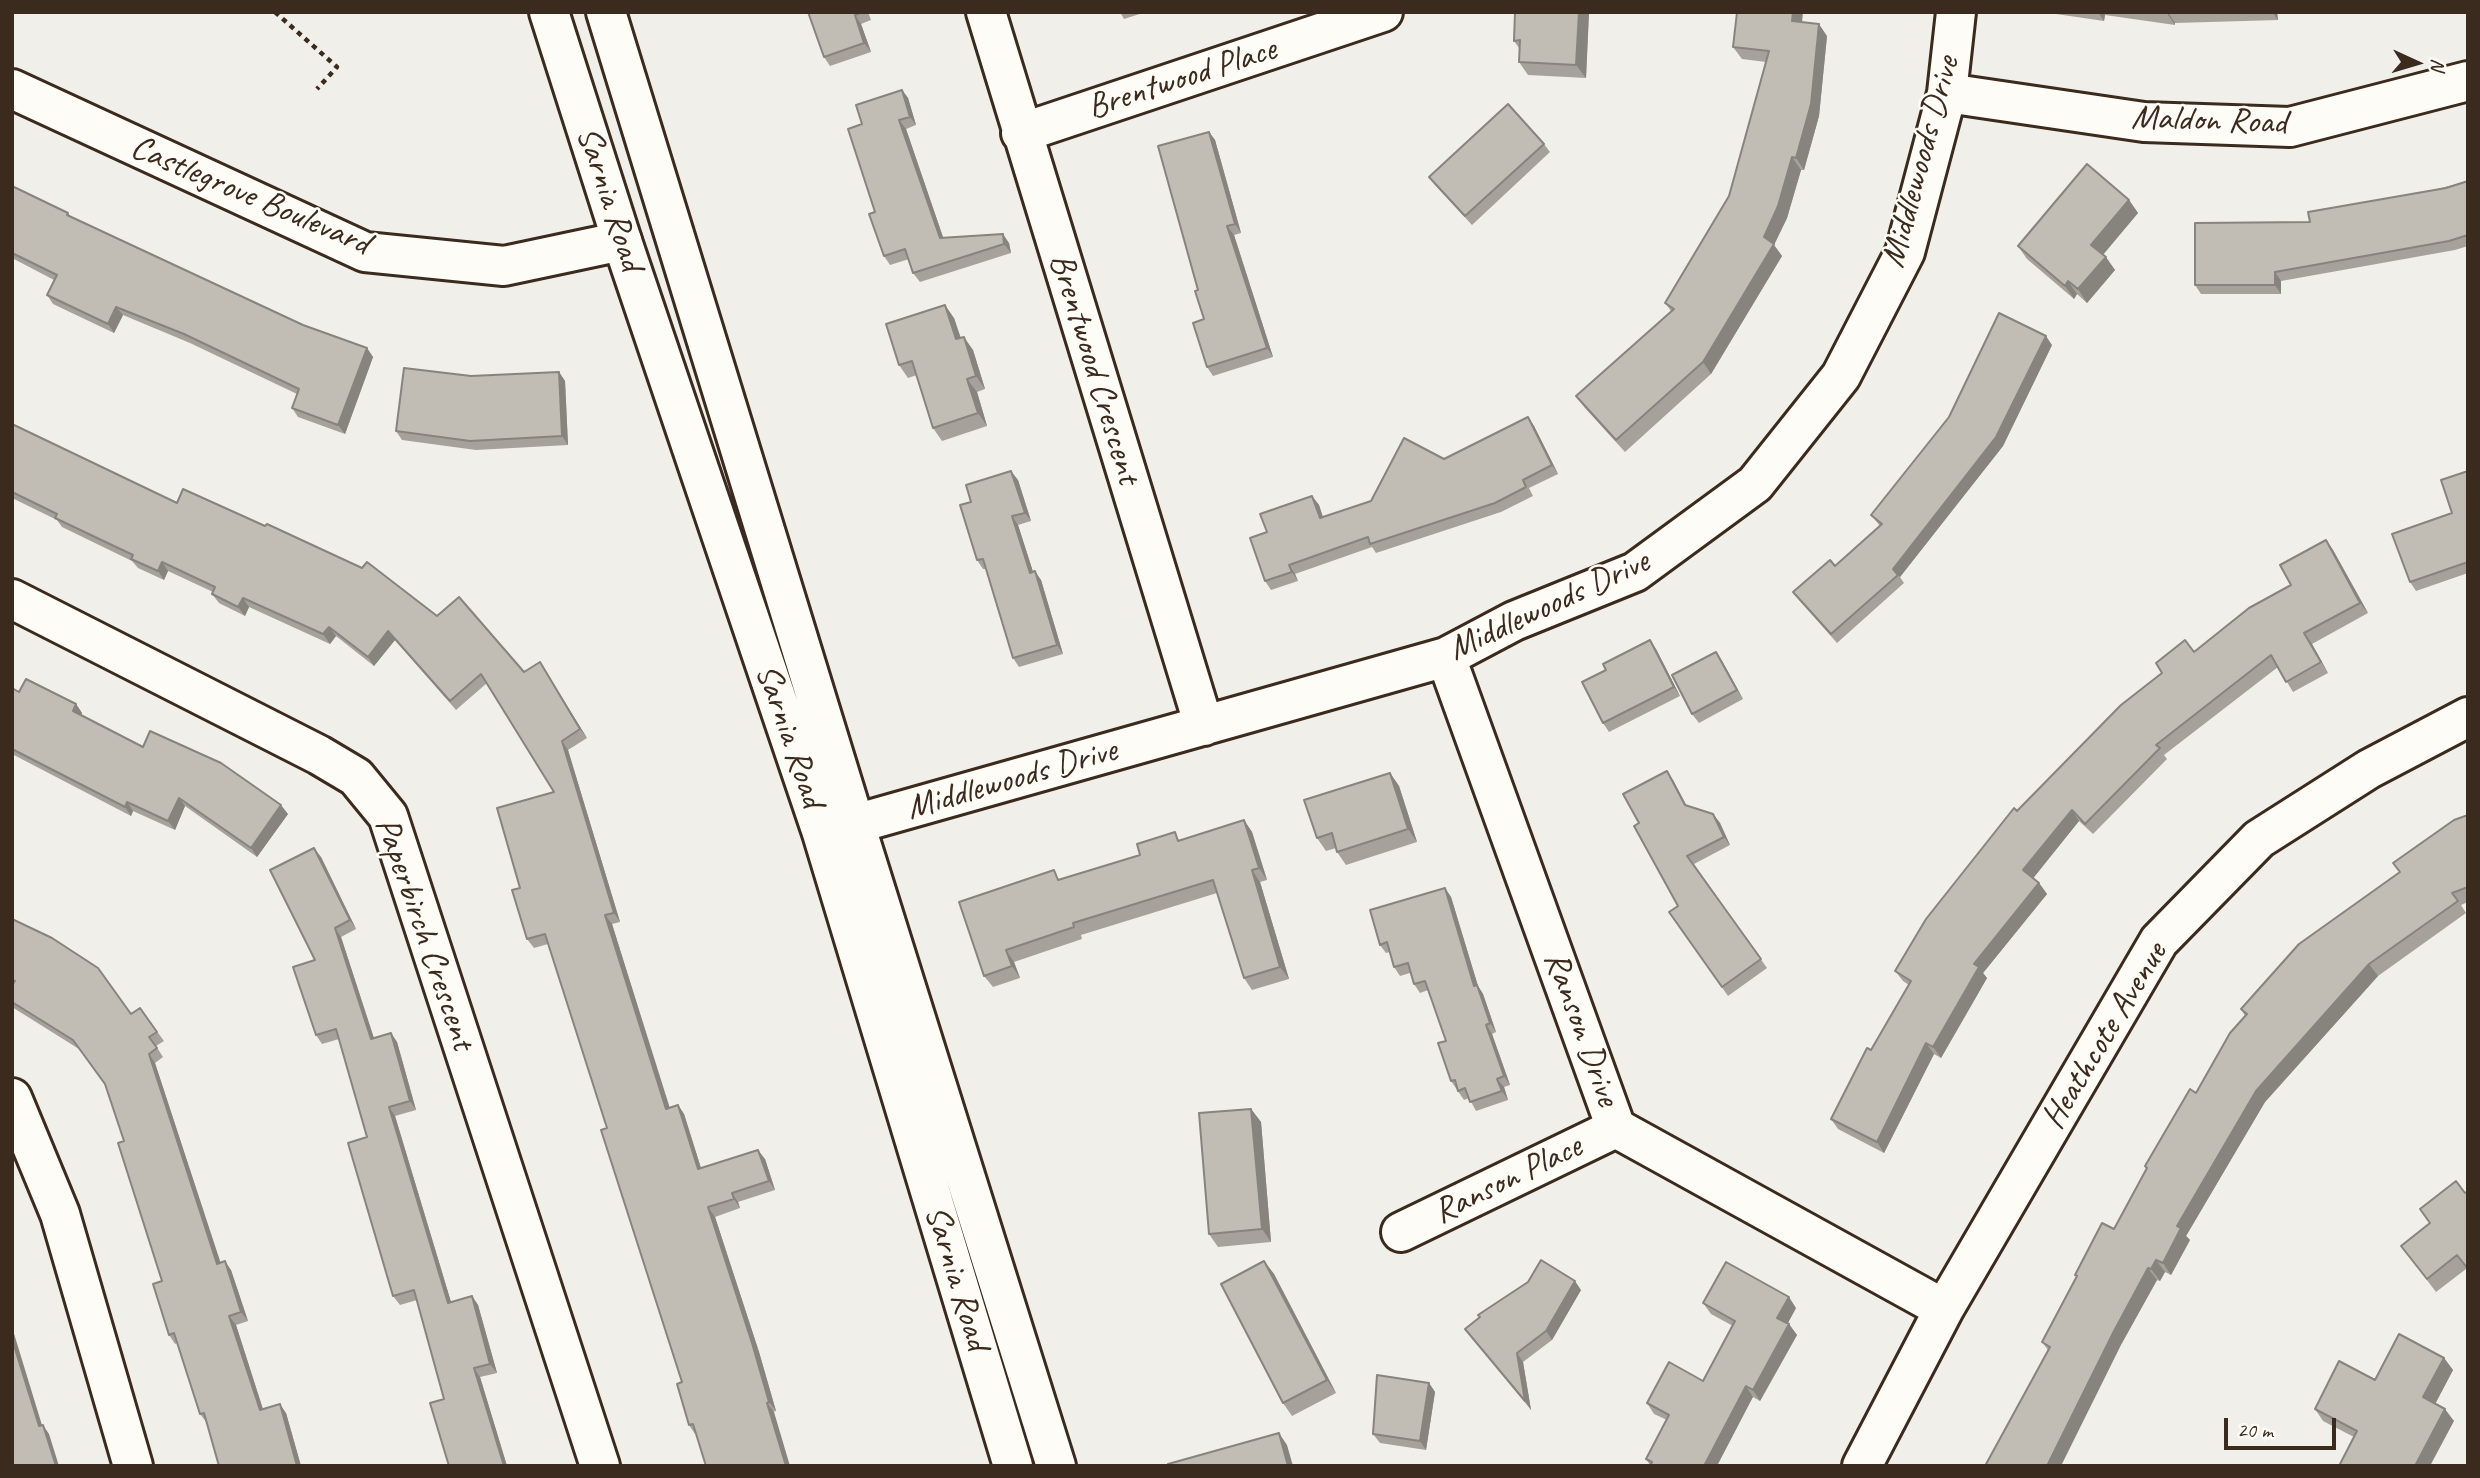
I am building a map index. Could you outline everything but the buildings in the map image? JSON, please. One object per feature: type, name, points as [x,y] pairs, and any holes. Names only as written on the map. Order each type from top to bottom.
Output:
[{"type":"street","name":"Sarnia Road","points":[[549,12],[622,241],[838,828],[1056,1466]]},
{"type":"street","name":"Sarnia Road","points":[[606,12],[838,828],[1013,1466]]},
{"type":"street","name":"Brentwood Crescent","points":[[986,12],[1204,726]]},
{"type":"street","name":"Brentwood Place","points":[[1021,133],[1383,12]]},
{"type":"street","name":"Middlewoods Drive","points":[[838,828],[1446,657],[1514,621],[1635,572],[1755,484],[1841,376],[1905,252],[1947,93],[1956,12]]},
{"type":"street","name":"Maldon Road","points":[[1947,93],[2144,122],[2290,127],[2468,81]]},
{"type":"street","name":"Castlegrove Boulevard","points":[[12,89],[365,252],[504,266],[622,241]]},
{"type":"street","name":"Paperbirch Crescent","points":[[12,599],[319,755],[356,777],[388,816],[600,1466]]},
{"type":"street","name":"Ranson Drive","points":[[1446,657],[1616,1128],[1944,1310]]},
{"type":"street","name":"Heathcote Avenue","points":[[1862,1466],[1944,1310],[2159,941],[2259,839],[2369,769],[2468,717]]},
{"type":"street","points":[[12,1098],[60,1214],[133,1466]]},
{"type":"street","name":"Ranson Place","points":[[1401,1232],[1616,1128]]},
{"type":"path","points":[[275,12],[337,67],[317,89]]}]
